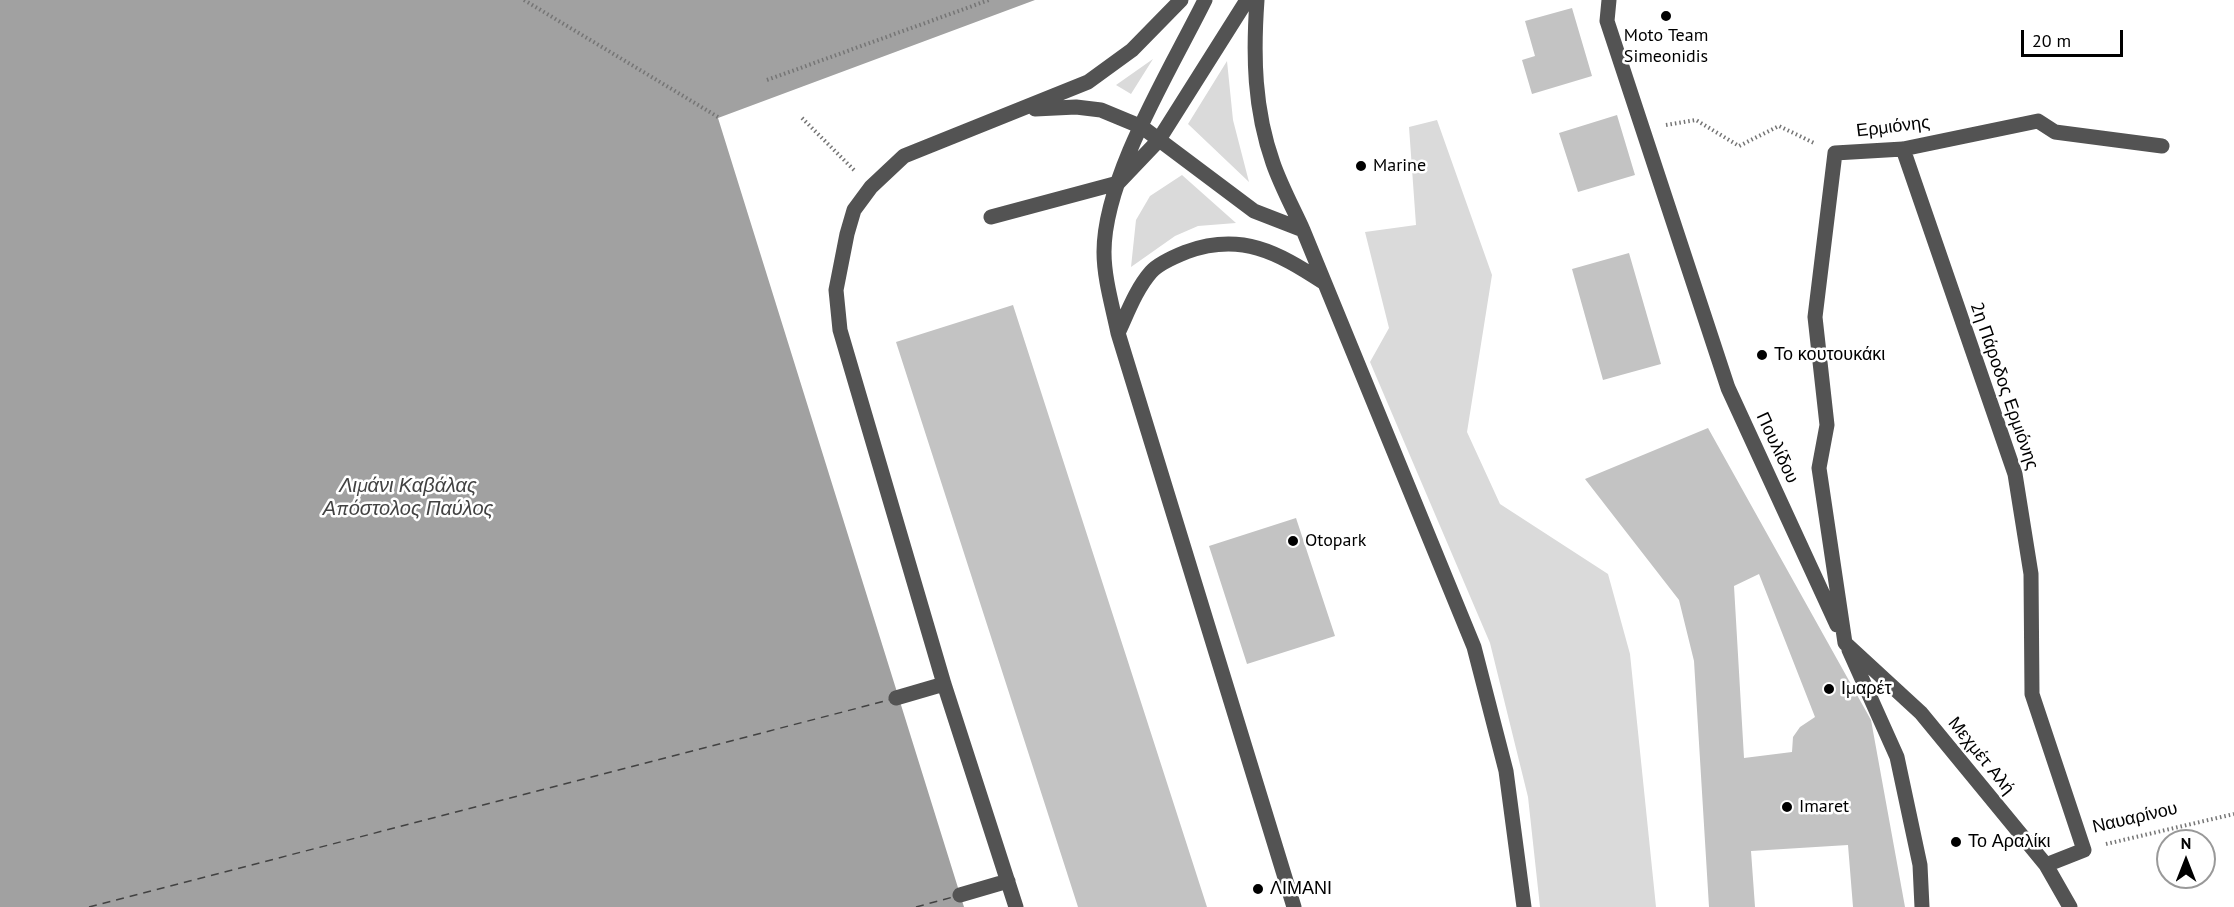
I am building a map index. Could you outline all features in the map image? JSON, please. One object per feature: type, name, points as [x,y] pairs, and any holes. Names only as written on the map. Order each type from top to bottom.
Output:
[{"type":"street","points":[[1016,907],[944,684],[840,330],[836,290],[854,210],[871,187],[904,156],[1088,82],[1132,50],[1180,0]]},
{"type":"street","points":[[1205,0],[1142,128],[1118,183],[1106,223],[1104,254],[1118,333],[1294,907]]},
{"type":"street","points":[[991,217],[1118,183],[1158,141],[1247,0]]},
{"type":"street","points":[[1257,0],[1255,83],[1262,126],[1273,164],[1303,230],[1474,646],[1506,771],[1524,907]]},
{"type":"street","name":"Πουλίδου","points":[[1609,0],[1607,21],[1728,388],[1897,757],[1920,865],[1922,907]]},
{"type":"street","points":[[1023,110],[1076,107],[1101,110],[1142,128],[1254,211],[1303,230]]},
{"type":"street","name":"Ερμιόνης","points":[[1835,153],[1903,150],[2038,121],[2055,132],[2162,146]]},
{"type":"street","name":"2η Πάροδος Ερμιόνης","points":[[1903,150],[2015,474],[2031,574],[2032,694],[2084,850]]},
{"type":"street","points":[[1835,153],[1815,317],[1827,425],[1819,468],[1845,643]]},
{"type":"street","points":[[1118,333],[1151,271],[1179,254],[1210,243],[1246,244],[1283,256],[1323,282]]},
{"type":"street","name":"Μεχμέτ Αλή","points":[[1845,643],[1921,713],[2046,865],[2070,907]]},
{"type":"street","points":[[896,698],[944,684]]},
{"type":"street","name":"Ναυαρίνου","points":[[2046,865],[2084,850]]},
{"type":"street","points":[[960,895],[1008,881]]},
{"type":"path","points":[[524,0],[718,117]]},
{"type":"path","points":[[767,80],[989,0]]},
{"type":"path","points":[[802,118],[871,187]]},
{"type":"path","name":"Ερμιόνης","points":[[1642,129],[1696,120],[1739,146],[1779,126],[1835,153]]},
{"type":"path","name":"Ναυαρίνου","points":[[2084,850],[2234,814]]},
{"type":"shaded area","points":[[1153,59],[1131,94],[1116,85]]},
{"type":"shaded area","points":[[1227,61],[1233,120],[1249,182],[1188,124]]},
{"type":"shaded area","points":[[1437,120],[1492,275],[1467,432],[1500,504],[1608,574],[1630,654],[1656,907],[1540,907],[1528,797],[1490,643],[1370,362],[1389,328],[1365,232],[1416,225],[1409,127]]},
{"type":"shaded area","points":[[1182,175],[1236,223],[1198,226],[1175,236],[1131,267],[1136,220],[1150,196]]},
{"type":"water","name":"Λιμάνι Καβάλας Απόστολος Παύλος","points":[[0,0],[1035,0],[718,118],[964,907],[0,907]]},
{"type":"building","points":[[1572,8],[1592,76],[1532,94],[1522,60],[1535,56],[1525,21]]},
{"type":"building","points":[[1617,115],[1635,175],[1578,192],[1559,133]]},
{"type":"building","points":[[1629,253],[1661,364],[1603,380],[1572,269]]},
{"type":"building","points":[[1013,305],[1207,907],[1078,907],[896,342]]},
{"type":"building","name":"Ιμαρέτ","points":[[1708,428],[1871,720],[1905,907],[1853,907],[1848,845],[1751,851],[1755,907],[1709,907],[1694,661],[1679,600],[1585,479]],"holes":[[[1759,574],[1815,717],[1800,727],[1793,737],[1792,752],[1744,758],[1734,586]]]},
{"type":"building","points":[[1296,518],[1335,636],[1247,664],[1209,546]]},
{"type":"ferry route","points":[[89,907],[889,700]]},
{"type":"ferry route","points":[[916,907],[953,897]]},
{"type":"place","name":"Moto Team Simeonidis","points":[[1666,16]]},
{"type":"place","name":"Marine","points":[[1361,166]]},
{"type":"place","name":"Το κουτουκάκι","points":[[1762,355]]},
{"type":"place","name":"Otopark","points":[[1293,541]]},
{"type":"place","name":"Ιμαρέτ","points":[[1829,689]]},
{"type":"place","name":"Imaret","points":[[1787,807]]},
{"type":"place","name":"Το Αραλίκι","points":[[1956,842]]},
{"type":"place","name":"ΛΙΜΑΝΙ","points":[[1258,889]]}]
